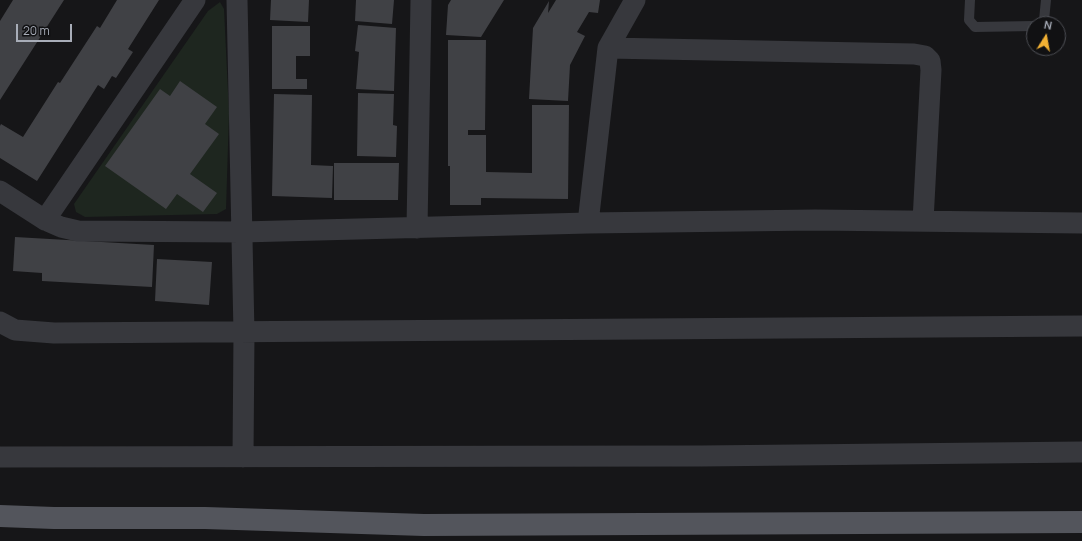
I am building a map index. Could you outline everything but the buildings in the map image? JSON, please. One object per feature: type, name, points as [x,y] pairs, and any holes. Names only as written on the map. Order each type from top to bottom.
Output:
[{"type":"main road","points":[[0,516],[54,518],[205,518],[424,525],[1082,522]]},
{"type":"street","points":[[45,220],[195,0]]},
{"type":"street","points":[[237,0],[244,333],[243,457]]},
{"type":"street","points":[[417,228],[421,0]]},
{"type":"street","points":[[588,223],[605,63],[608,48],[635,0]]},
{"type":"street","points":[[608,48],[906,54],[925,56],[930,61],[931,70],[924,222]]},
{"type":"street","points":[[0,191],[45,220],[61,228],[78,231],[242,232],[588,223],[815,220],[1082,223]]},
{"type":"street","points":[[0,322],[15,330],[32,332],[244,333],[1082,326]]},
{"type":"street","points":[[0,457],[701,456],[1082,452]]},
{"type":"lane","points":[[970,0],[969,20],[975,27],[1026,26]]},
{"type":"lane","points":[[1044,16],[1046,0]]},
{"type":"shaded area","points":[[220,2],[224,9],[229,113],[226,209],[217,214],[85,217],[76,212],[74,204],[208,11]]}]
